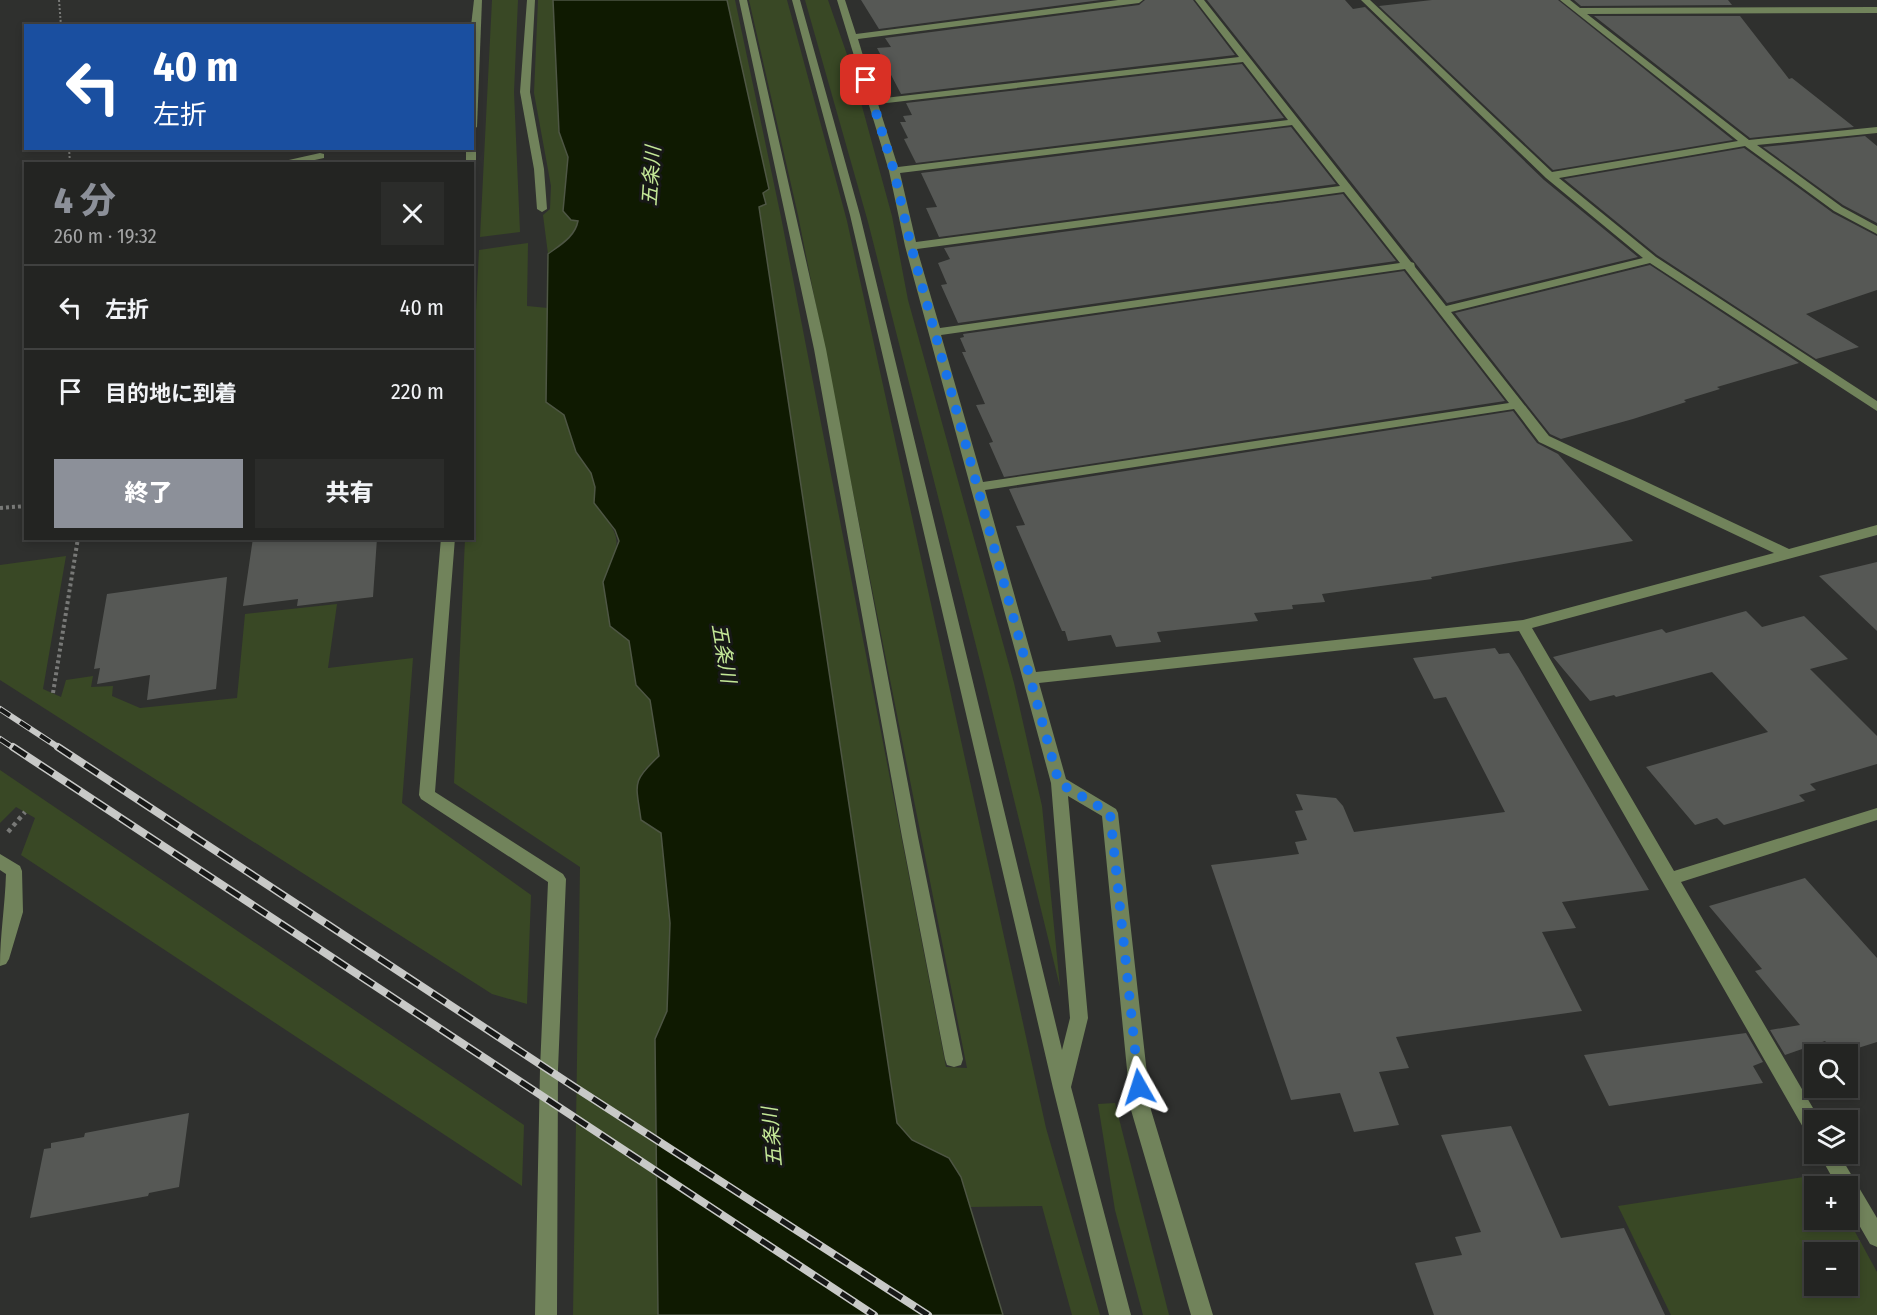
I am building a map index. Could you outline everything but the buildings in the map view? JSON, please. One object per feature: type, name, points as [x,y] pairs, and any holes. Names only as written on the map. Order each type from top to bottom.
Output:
[{"type":"street","points":[[474,63],[478,0]]},
{"type":"street","points":[[531,0],[525,92],[539,169],[542,209]]},
{"type":"street","points":[[743,0],[820,349],[910,837],[954,1059]]},
{"type":"street","points":[[796,0],[855,215],[1062,1088],[1120,1315]]},
{"type":"street","points":[[841,0],[894,171],[911,246],[1059,783],[1079,1018],[1062,1088]]},
{"type":"street","points":[[852,37],[1139,0]]},
{"type":"street","points":[[1199,0],[1410,265],[1544,439],[1788,554]]},
{"type":"street","points":[[1365,0],[1550,176],[1652,260],[1877,407]]},
{"type":"street","points":[[1564,0],[1747,142],[1838,209],[1877,231]]},
{"type":"street","points":[[1578,11],[1877,10]]},
{"type":"street","points":[[872,102],[1246,59]]},
{"type":"street","points":[[894,171],[1296,122]]},
{"type":"street","points":[[1550,176],[1747,142],[1877,130]]},
{"type":"street","points":[[288,162],[320,156]]},
{"type":"street","points":[[911,246],[1348,188]]},
{"type":"street","points":[[1445,310],[1652,260]]},
{"type":"street","points":[[935,333],[1410,265]]},
{"type":"street","points":[[978,487],[1518,405]]},
{"type":"street","points":[[1031,678],[1523,626],[1877,530]]},
{"type":"street","points":[[448,540],[427,795],[557,879],[549,1069],[546,1315]]},
{"type":"street","points":[[1523,626],[1804,1111]]},
{"type":"street","points":[[1059,783],[1110,813],[1141,1110],[1202,1315]]},
{"type":"street","points":[[1670,879],[1877,814]]},
{"type":"street","points":[[0,861],[14,871],[14,912],[0,959]]},
{"type":"street","points":[[1858,1204],[1877,1237]]},
{"type":"path","points":[[59,0],[61,24]]},
{"type":"path","points":[[0,508],[24,506]]},
{"type":"path","points":[[53,693],[78,540]]},
{"type":"path","points":[[6,833],[25,812]]},
{"type":"shaded area","points":[[492,0],[518,0],[514,92],[520,232],[480,237]]},
{"type":"shaded area","points":[[538,0],[553,0],[559,132],[568,157],[563,211],[578,221],[570,236],[548,254],[543,215],[550,209],[551,186],[534,93]]},
{"type":"shaded area","points":[[727,0],[735,0],[781,217],[946,1067],[967,1068],[798,215],[749,0],[787,0],[847,221],[1046,1128],[1100,1315],[1072,1315],[1042,1206],[970,1207],[961,1177],[949,1158],[912,1140],[897,1123],[759,207],[766,204],[763,192],[769,189]]},
{"type":"shaded area","points":[[805,0],[828,0],[851,66],[892,216],[908,300],[1014,683],[1042,806],[1060,987],[868,222]]},
{"type":"shaded area","points":[[528,243],[527,306],[548,308],[546,402],[564,415],[576,452],[591,473],[595,487],[594,503],[615,534],[616,548],[603,582],[629,641],[636,685],[650,700],[659,756],[644,770],[661,833],[670,923],[667,1011],[655,1039],[658,1315],[573,1315],[580,867],[454,783],[465,540],[474,540],[474,351],[479,250]]},
{"type":"shaded area","points":[[66,556],[43,689],[61,697],[66,680],[93,676],[91,687],[113,686],[112,696],[140,708],[237,698],[245,614],[337,604],[328,668],[413,658],[402,803],[531,895],[527,1004],[492,994],[0,680],[0,565]]},
{"type":"shaded area","points":[[0,770],[524,1125],[522,1186],[21,855],[35,818],[16,807],[0,823]]},
{"type":"shaded area","points":[[1115,1103],[1169,1315],[1143,1315],[1115,1210],[1098,1104]]},
{"type":"shaded area","points":[[1804,1177],[1804,1230],[1854,1230],[1877,1272],[1877,1315],[1671,1315],[1618,1206]]},
{"type":"water","name":"五条川","points":[[553,0],[727,0],[769,189],[763,193],[766,204],[759,207],[897,1123],[912,1140],[949,1158],[961,1177],[1003,1315],[658,1315],[655,1039],[667,1011],[670,923],[661,833],[641,820],[637,790],[640,778],[659,756],[650,700],[636,685],[629,641],[610,626],[603,582],[619,541],[615,530],[594,503],[595,487],[591,473],[576,452],[564,415],[546,402],[548,254],[574,232],[578,221],[571,220],[563,211],[568,157],[559,132]]},
{"type":"railway","points":[[0,709],[61,749]]},
{"type":"railway","points":[[0,739],[15,749]]},
{"type":"railway","points":[[13,747],[874,1315]]},
{"type":"railway","points":[[58,747],[573,1086],[928,1315]]},
{"type":"route","points":[[866,80],[894,171],[911,246],[1059,783],[1110,813],[1139,1087]]}]
